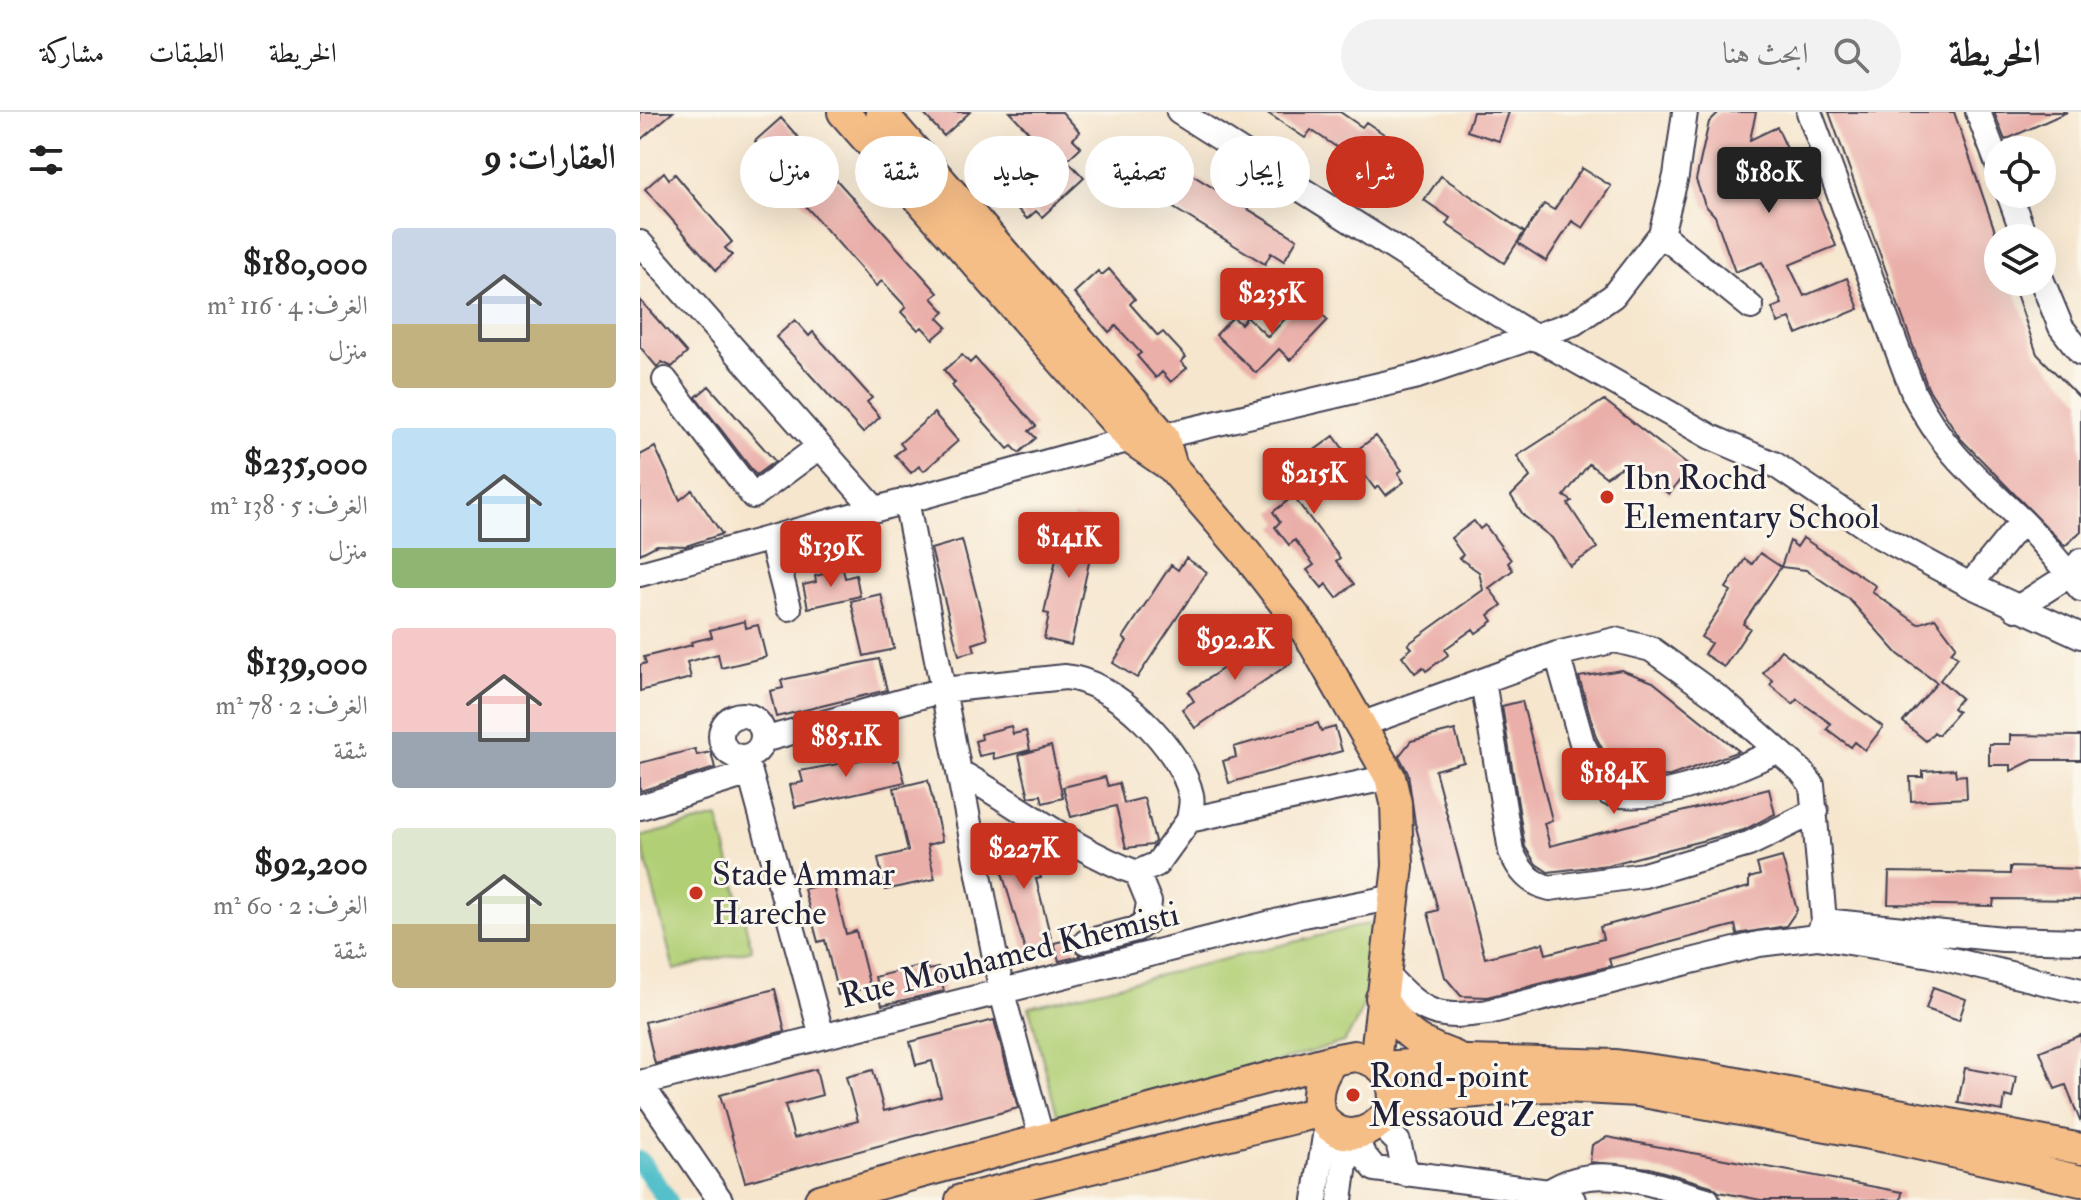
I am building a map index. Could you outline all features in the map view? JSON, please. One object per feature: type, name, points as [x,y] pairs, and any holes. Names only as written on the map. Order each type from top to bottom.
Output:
[{"type":"main road","points":[[843,112],[1131,439],[1172,467],[1245,552],[1309,635],[1363,724],[1390,777],[1398,838],[1378,1064],[1390,1078],[1394,1099],[1397,1099]]},
{"type":"main road","points":[[881,112],[1163,436],[1172,467]]},
{"type":"main road","points":[[1382,995],[1401,1029],[1418,1043],[1467,1061]]},
{"type":"main road","points":[[1294,1071],[1337,1052],[1382,995]]},
{"type":"main road","points":[[820,1200],[1354,1056],[1378,1064],[1575,1062],[1690,1075],[2081,1149]]},
{"type":"main road","points":[[1333,1060],[1316,1089],[1346,1125]]},
{"type":"main road","points":[[961,1200],[1346,1125],[1397,1099],[1546,1086],[1638,1091],[1886,1137],[2081,1181]]},
{"type":"street","points":[[1179,112],[1533,336],[1711,437],[1774,464],[1881,537],[2016,609],[2081,636]]},
{"type":"street","points":[[640,574],[1131,439],[1163,436],[1418,376],[1574,323],[1613,296],[1661,234],[1676,176],[1685,112]]},
{"type":"street","points":[[1809,112],[1914,394],[1956,460],[2077,575],[2016,609]]},
{"type":"street","points":[[1978,112],[1987,136]]},
{"type":"street","points":[[1661,234],[1751,307]]},
{"type":"street","points":[[640,243],[875,509]]},
{"type":"street","points":[[2048,296],[2061,327],[2081,353]]},
{"type":"street","points":[[665,380],[753,496],[819,447]]},
{"type":"street","points":[[906,500],[1002,993],[1042,1140]]},
{"type":"street","points":[[1970,585],[2022,521]]},
{"type":"street","points":[[771,538],[789,608]]},
{"type":"street","points":[[1363,724],[1557,654],[1615,640],[1651,649],[1720,699],[1812,785],[1821,929]]},
{"type":"street","points":[[1557,654],[1582,743],[1609,793],[1657,793],[1719,775],[1778,751]]},
{"type":"street","points":[[640,807],[754,757],[943,690],[1052,677],[1084,678],[1101,687],[1152,731],[1171,756],[1192,797],[1189,820],[1157,864],[1137,873]]},
{"type":"street","points":[[1483,681],[1511,851],[1519,869],[1538,885],[1550,888],[1644,875],[1749,844],[1816,811]]},
{"type":"street","points":[[754,757],[822,1036]]},
{"type":"street","points":[[961,773],[1031,813],[1097,857],[1137,873],[1149,902],[1146,922],[1136,929],[1086,942]]},
{"type":"street","points":[[1189,820],[1390,777]]},
{"type":"street","name":"Rue Mouhamed Khemisti","points":[[640,1083],[1303,915],[1395,897]]},
{"type":"street","points":[[1821,929],[2081,991]]},
{"type":"street","points":[[1382,995],[1415,1003],[1436,1015],[1452,1018],[1488,1012],[1821,929],[2081,941]]},
{"type":"street","points":[[640,1083],[720,1200]]},
{"type":"street","points":[[1346,1125],[1375,1169],[1505,1194],[1549,1192],[1573,1200]]},
{"type":"street","points":[[1346,1125],[1398,1142],[1406,1174]]},
{"type":"street","points":[[1315,1200],[1346,1125]]},
{"type":"street","points":[[1340,1200],[1346,1125]]},
{"type":"street","points":[[1549,1192],[1566,1181],[1597,1174],[1707,1200]]},
{"type":"green space","name":"Stade Ammar Hareche","points":[[718,817],[752,950],[674,970],[640,837]]},
{"type":"green space","points":[[1380,921],[1365,1000],[1344,1042],[1060,1126],[1029,1007]]},
{"type":"building","points":[[640,112],[673,112],[640,140]]},
{"type":"building","points":[[922,112],[970,112],[944,136]]},
{"type":"building","points":[[1010,112],[1062,112],[1080,132],[1073,139],[1081,147],[1069,158],[1069,136],[1032,136]]},
{"type":"building","points":[[1266,112],[1340,112],[1362,127],[1366,122],[1387,136],[1326,136],[1326,140],[1311,130],[1306,136]]},
{"type":"building","points":[[1473,112],[1509,112],[1499,141],[1467,131]]},
{"type":"building","points":[[1719,112],[1756,112],[1750,140],[1777,127],[1789,153],[1794,151],[1805,180],[1809,178],[1836,246],[1789,265],[1804,296],[1847,278],[1859,309],[1797,334],[1790,318],[1778,323],[1772,308],[1782,304],[1762,262],[1735,272],[1715,216],[1705,205],[1696,180],[1709,122]]},
{"type":"building","points":[[1829,112],[1954,112],[1984,199],[1984,208],[1987,208],[1992,224],[1984,224],[1984,296],[2017,296],[2037,354],[2081,399],[2081,531],[2065,546],[1960,438],[1928,388]]},
{"type":"building","points":[[1994,112],[2067,112],[2014,136],[2003,136]]},
{"type":"building","points":[[781,118],[797,136],[761,136]]},
{"type":"building","points":[[1069,162],[1084,178],[1069,192]]},
{"type":"building","points":[[1582,168],[1611,186],[1583,228],[1572,221],[1546,261],[1518,243],[1544,204],[1554,210]]},
{"type":"building","points":[[664,172],[669,179],[675,174],[732,242],[725,248],[732,255],[716,270],[645,189]]},
{"type":"building","points":[[1194,176],[1210,186],[1210,208],[1246,208],[1297,239],[1284,261],[1271,253],[1265,264],[1174,208],[1194,208]]},
{"type":"building","points":[[1441,176],[1524,232],[1504,263],[1446,224],[1450,218],[1424,200]]},
{"type":"building","points":[[839,183],[855,200],[855,208],[862,208],[938,293],[932,298],[945,312],[938,318],[947,327],[933,339],[922,327],[918,330],[901,312],[906,307],[882,281],[876,286],[807,208],[839,208]]},
{"type":"building","points":[[1017,208],[1052,208],[1042,217],[1036,211],[1027,219]]},
{"type":"building","points":[[1109,269],[1135,299],[1130,304],[1158,336],[1163,332],[1186,357],[1181,362],[1187,368],[1171,382],[1162,372],[1156,378],[1137,356],[1141,353],[1116,326],[1109,332],[1074,293],[1098,271],[1102,275]]},
{"type":"building","points":[[640,300],[687,353],[672,367],[662,362],[657,367],[640,347]]},
{"type":"building","points":[[1308,302],[1328,320],[1290,360],[1279,349],[1256,373],[1216,335],[1233,317],[1241,324],[1247,317],[1268,337],[1297,306],[1300,309]]},
{"type":"building","points":[[795,320],[809,336],[813,332],[872,398],[867,402],[880,417],[863,433],[776,337]]},
{"type":"building","points":[[962,355],[970,363],[975,358],[1036,426],[1029,431],[1036,438],[1019,453],[1012,446],[1008,449],[952,386],[955,383],[944,370]]},
{"type":"building","points":[[709,386],[775,461],[756,475],[696,397]]},
{"type":"building","points":[[1604,400],[1690,467],[1669,494],[1628,463],[1606,477],[1589,464],[1564,496],[1572,501],[1568,504],[1597,548],[1570,566],[1552,538],[1524,516],[1511,496],[1530,477],[1517,456]]},
{"type":"building","points":[[934,413],[958,441],[924,471],[919,466],[911,473],[895,455],[904,448],[900,443]]},
{"type":"building","points":[[1334,436],[1351,460],[1296,500],[1340,558],[1336,561],[1354,584],[1337,598],[1326,584],[1322,588],[1307,570],[1314,565],[1295,540],[1289,545],[1275,527],[1280,522],[1273,512],[1291,498],[1280,483],[1298,470],[1294,465]]},
{"type":"building","points":[[1376,436],[1402,470],[1398,473],[1404,482],[1386,495],[1379,486],[1375,489],[1350,455]]},
{"type":"building","points":[[655,447],[680,500],[692,490],[722,534],[686,546],[657,545],[640,554],[640,455]]},
{"type":"building","points":[[1074,516],[1098,521],[1071,645],[1044,639],[1049,614],[1044,613],[1063,528],[1071,530]]},
{"type":"building","points":[[1474,521],[1480,529],[1485,525],[1511,560],[1508,563],[1513,570],[1489,588],[1502,605],[1489,615],[1493,621],[1476,633],[1473,629],[1445,649],[1448,655],[1426,671],[1423,667],[1415,673],[1402,656],[1412,648],[1408,644],[1483,590],[1479,572],[1459,558],[1463,555],[1451,538]]},
{"type":"building","points":[[1803,538],[1876,586],[1872,592],[1918,624],[1935,618],[1956,646],[1951,652],[1958,657],[1940,680],[1961,698],[1953,708],[1958,712],[1938,735],[1934,732],[1926,741],[1903,722],[1937,683],[1898,654],[1849,599],[1806,570],[1781,567],[1790,541],[1797,547]]},
{"type":"building","points":[[962,540],[988,639],[973,644],[975,651],[959,655],[931,549]]},
{"type":"building","points":[[1760,553],[1781,567],[1743,624],[1750,628],[1724,667],[1704,654],[1711,643],[1701,637],[1731,591],[1726,588],[1745,559],[1752,564]]},
{"type":"building","points":[[1186,558],[1207,572],[1137,678],[1113,663],[1127,641],[1123,638],[1171,565],[1178,570]]},
{"type":"building","points":[[843,569],[845,578],[856,575],[860,596],[808,608],[803,585],[816,582],[815,576]]},
{"type":"building","points":[[881,594],[894,649],[864,656],[851,601]]},
{"type":"building","points":[[745,621],[746,628],[758,625],[766,657],[721,668],[718,654],[687,662],[691,678],[640,691],[640,665],[646,663],[644,657],[692,645],[691,642],[712,637],[710,630]]},
{"type":"building","points":[[1278,642],[1292,662],[1195,728],[1182,709],[1194,701],[1188,692],[1261,643],[1266,650]]},
{"type":"building","points":[[1781,650],[1883,727],[1865,750],[1855,742],[1851,747],[1827,729],[1831,724],[1797,699],[1793,704],[1770,685],[1773,681],[1763,673]]},
{"type":"building","points":[[879,659],[887,690],[776,717],[770,691],[783,688],[781,680]]},
{"type":"building","points":[[1621,670],[1653,682],[1739,751],[1670,776],[1618,779],[1596,737],[1579,677]]},
{"type":"building","points":[[1522,701],[1552,820],[1544,823],[1550,846],[1769,789],[1775,814],[1744,830],[1608,865],[1548,872],[1536,864],[1525,847],[1502,706]]},
{"type":"building","points":[[1318,723],[1321,731],[1335,727],[1342,751],[1229,783],[1223,761],[1236,757],[1234,747]]},
{"type":"building","points":[[1011,726],[1013,734],[1026,731],[1030,750],[994,759],[993,753],[979,756],[975,741],[982,739],[981,734]]},
{"type":"building","points":[[1455,730],[1464,762],[1435,770],[1485,958],[1543,943],[1546,954],[1603,939],[1600,927],[1749,887],[1749,878],[1760,875],[1757,864],[1782,857],[1797,910],[1786,926],[1737,934],[1735,925],[1609,959],[1611,966],[1487,997],[1461,996],[1445,977],[1428,913],[1438,910],[1415,823],[1408,773],[1399,756],[1411,741]]},
{"type":"building","points":[[2010,735],[2081,736],[2081,760],[2033,760],[2011,771],[2011,765],[1989,765],[1989,744],[2010,744]]},
{"type":"building","points":[[1051,746],[1063,798],[1043,803],[1041,795],[1029,797],[1019,755]]},
{"type":"building","points":[[695,749],[697,755],[711,752],[715,768],[640,791],[640,763]]},
{"type":"building","points":[[892,754],[893,761],[899,760],[905,782],[795,807],[790,785],[803,782],[800,771]]},
{"type":"building","points":[[1955,769],[1956,776],[1966,775],[1967,798],[1911,801],[1910,777],[1923,777],[1923,771]]},
{"type":"building","points":[[1105,777],[1108,786],[1119,783],[1124,803],[1144,798],[1155,841],[1152,845],[1126,848],[1116,806],[1071,817],[1063,787]]},
{"type":"building","points":[[928,780],[942,841],[927,845],[935,879],[885,890],[878,858],[908,851],[894,788]]},
{"type":"building","points":[[1022,833],[1026,848],[1033,848],[1041,878],[1036,879],[1053,946],[1026,953],[993,842]]},
{"type":"building","points":[[2010,867],[2081,869],[2081,900],[1994,899],[1993,906],[1888,904],[1889,872],[2010,874]]},
{"type":"building","points":[[833,882],[846,934],[856,931],[870,987],[838,995],[825,940],[818,942],[804,889]]},
{"type":"building","points":[[1071,939],[1072,946],[1081,956],[1059,961],[1054,943]]},
{"type":"building","points":[[926,964],[928,970],[938,968],[944,991],[882,1005],[875,977]]},
{"type":"building","points":[[1933,987],[1966,999],[1959,1020],[1926,1009]]},
{"type":"building","points":[[775,989],[785,1031],[655,1064],[645,1022]]},
{"type":"building","points":[[994,1020],[1018,1108],[745,1182],[720,1095],[816,1069],[822,1095],[785,1105],[794,1138],[858,1121],[846,1077],[873,1070],[884,1111],[941,1096],[932,1061],[916,1065],[910,1042]]},
{"type":"building","points":[[2081,1035],[2080,1121],[2066,1085],[2055,1089],[2040,1051]]},
{"type":"building","points":[[1965,1068],[2016,1077],[2012,1098],[2005,1096],[2003,1111],[1958,1103]]},
{"type":"building","points":[[1607,1137],[1902,1192],[1901,1200],[1761,1200],[1719,1192],[1711,1186],[1650,1168],[1590,1162],[1592,1145]]},
{"type":"waterway","points":[[640,1161],[667,1200]]},
{"type":"place","name":"Ibn Rochd Elementary School","points":[[1607,497]]},
{"type":"place","name":"Stade Ammar Hareche","points":[[696,893]]},
{"type":"place","name":"Rond-point Messaoud Zegar","points":[[1353,1095]]}]
